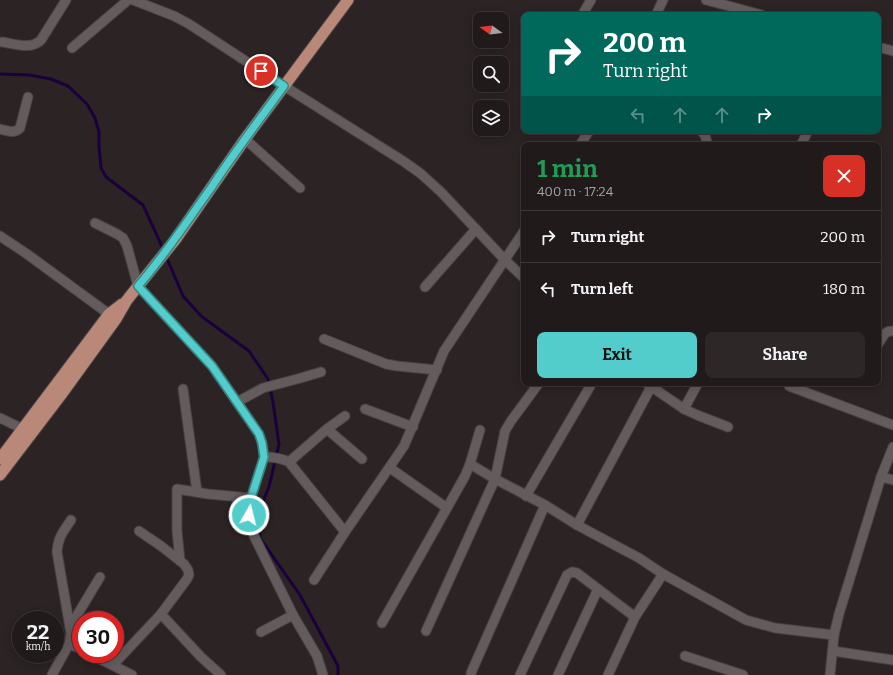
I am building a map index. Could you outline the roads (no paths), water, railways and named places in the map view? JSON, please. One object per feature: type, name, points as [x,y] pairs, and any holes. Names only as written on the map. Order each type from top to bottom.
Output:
[{"type":"main road","points":[[0,459],[175,240],[245,139],[348,0]]},
{"type":"main road","points":[[0,475],[61,395],[112,317]]},
{"type":"street","points":[[2,42],[30,46],[37,44],[66,0]]},
{"type":"street","points":[[72,48],[128,0]]},
{"type":"street","points":[[133,0],[174,16],[189,24],[420,173],[441,192],[521,275]]},
{"type":"street","points":[[584,12],[591,0]]},
{"type":"street","points":[[657,12],[663,0]]},
{"type":"street","points":[[706,0],[751,12]]},
{"type":"street","points":[[881,48],[893,51]]},
{"type":"street","points":[[0,129],[13,132],[20,128],[28,97]]},
{"type":"street","points":[[245,139],[300,188]]},
{"type":"street","points":[[95,223],[123,238],[127,246],[138,286],[212,366],[259,434],[268,457],[251,498],[249,515],[254,536],[293,615],[317,656],[324,675]]},
{"type":"street","points":[[425,287],[476,229]]},
{"type":"street","points":[[0,236],[27,254],[112,317]]},
{"type":"street","points":[[314,580],[404,446],[444,352],[521,236]]},
{"type":"street","points":[[881,340],[886,332],[891,330],[893,331]]},
{"type":"street","points":[[324,339],[386,364],[437,370]]},
{"type":"street","points":[[237,402],[263,388],[321,372]]},
{"type":"street","points":[[426,631],[495,479],[505,431],[536,386]]},
{"type":"street","points":[[526,496],[590,386]]},
{"type":"street","points":[[577,525],[648,386]]},
{"type":"street","points":[[650,386],[684,409],[728,428]]},
{"type":"street","points":[[684,409],[696,386]]},
{"type":"street","points":[[789,386],[893,424]]},
{"type":"street","points":[[183,389],[197,492]]},
{"type":"street","points":[[365,409],[413,427]]},
{"type":"street","points":[[286,460],[344,416]]},
{"type":"street","points":[[0,418],[23,429]]},
{"type":"street","points":[[327,429],[362,459]]},
{"type":"street","points":[[382,623],[466,476],[480,430]]},
{"type":"street","points":[[830,675],[834,635],[839,614],[881,478],[893,447]]},
{"type":"street","points":[[268,457],[286,460],[345,532]]},
{"type":"street","points":[[470,464],[577,525],[639,558],[663,574],[746,620],[775,628],[834,635]]},
{"type":"street","points":[[390,468],[447,508]]},
{"type":"street","points":[[881,478],[893,480]]},
{"type":"street","points":[[180,561],[177,530],[177,489],[208,494],[251,498]]},
{"type":"street","points":[[471,672],[545,506]]},
{"type":"street","points":[[52,675],[69,644],[71,634],[57,552],[60,537],[71,520]]},
{"type":"street","points":[[113,665],[161,614],[189,575],[188,570],[180,561],[139,531]]},
{"type":"street","points":[[520,675],[567,575],[572,572],[577,573],[635,618]]},
{"type":"street","points":[[608,675],[635,618],[663,574]]},
{"type":"street","points":[[70,627],[100,577]]},
{"type":"street","points":[[558,675],[598,589]]},
{"type":"street","points":[[161,614],[220,675]]},
{"type":"street","points":[[261,632],[293,615]]},
{"type":"street","points":[[833,651],[893,660]]},
{"type":"street","points":[[685,656],[743,675]]},
{"type":"street","points":[[109,663],[132,675]]},
{"type":"waterway","points":[[0,74],[29,75],[51,79],[68,86],[87,104],[95,118],[99,132],[101,168],[106,177],[143,205],[164,251]]},
{"type":"waterway","points":[[166,256],[183,296],[201,316],[249,351],[268,379],[279,444],[269,487],[258,513],[260,538],[300,595],[338,666],[338,675]]}]
